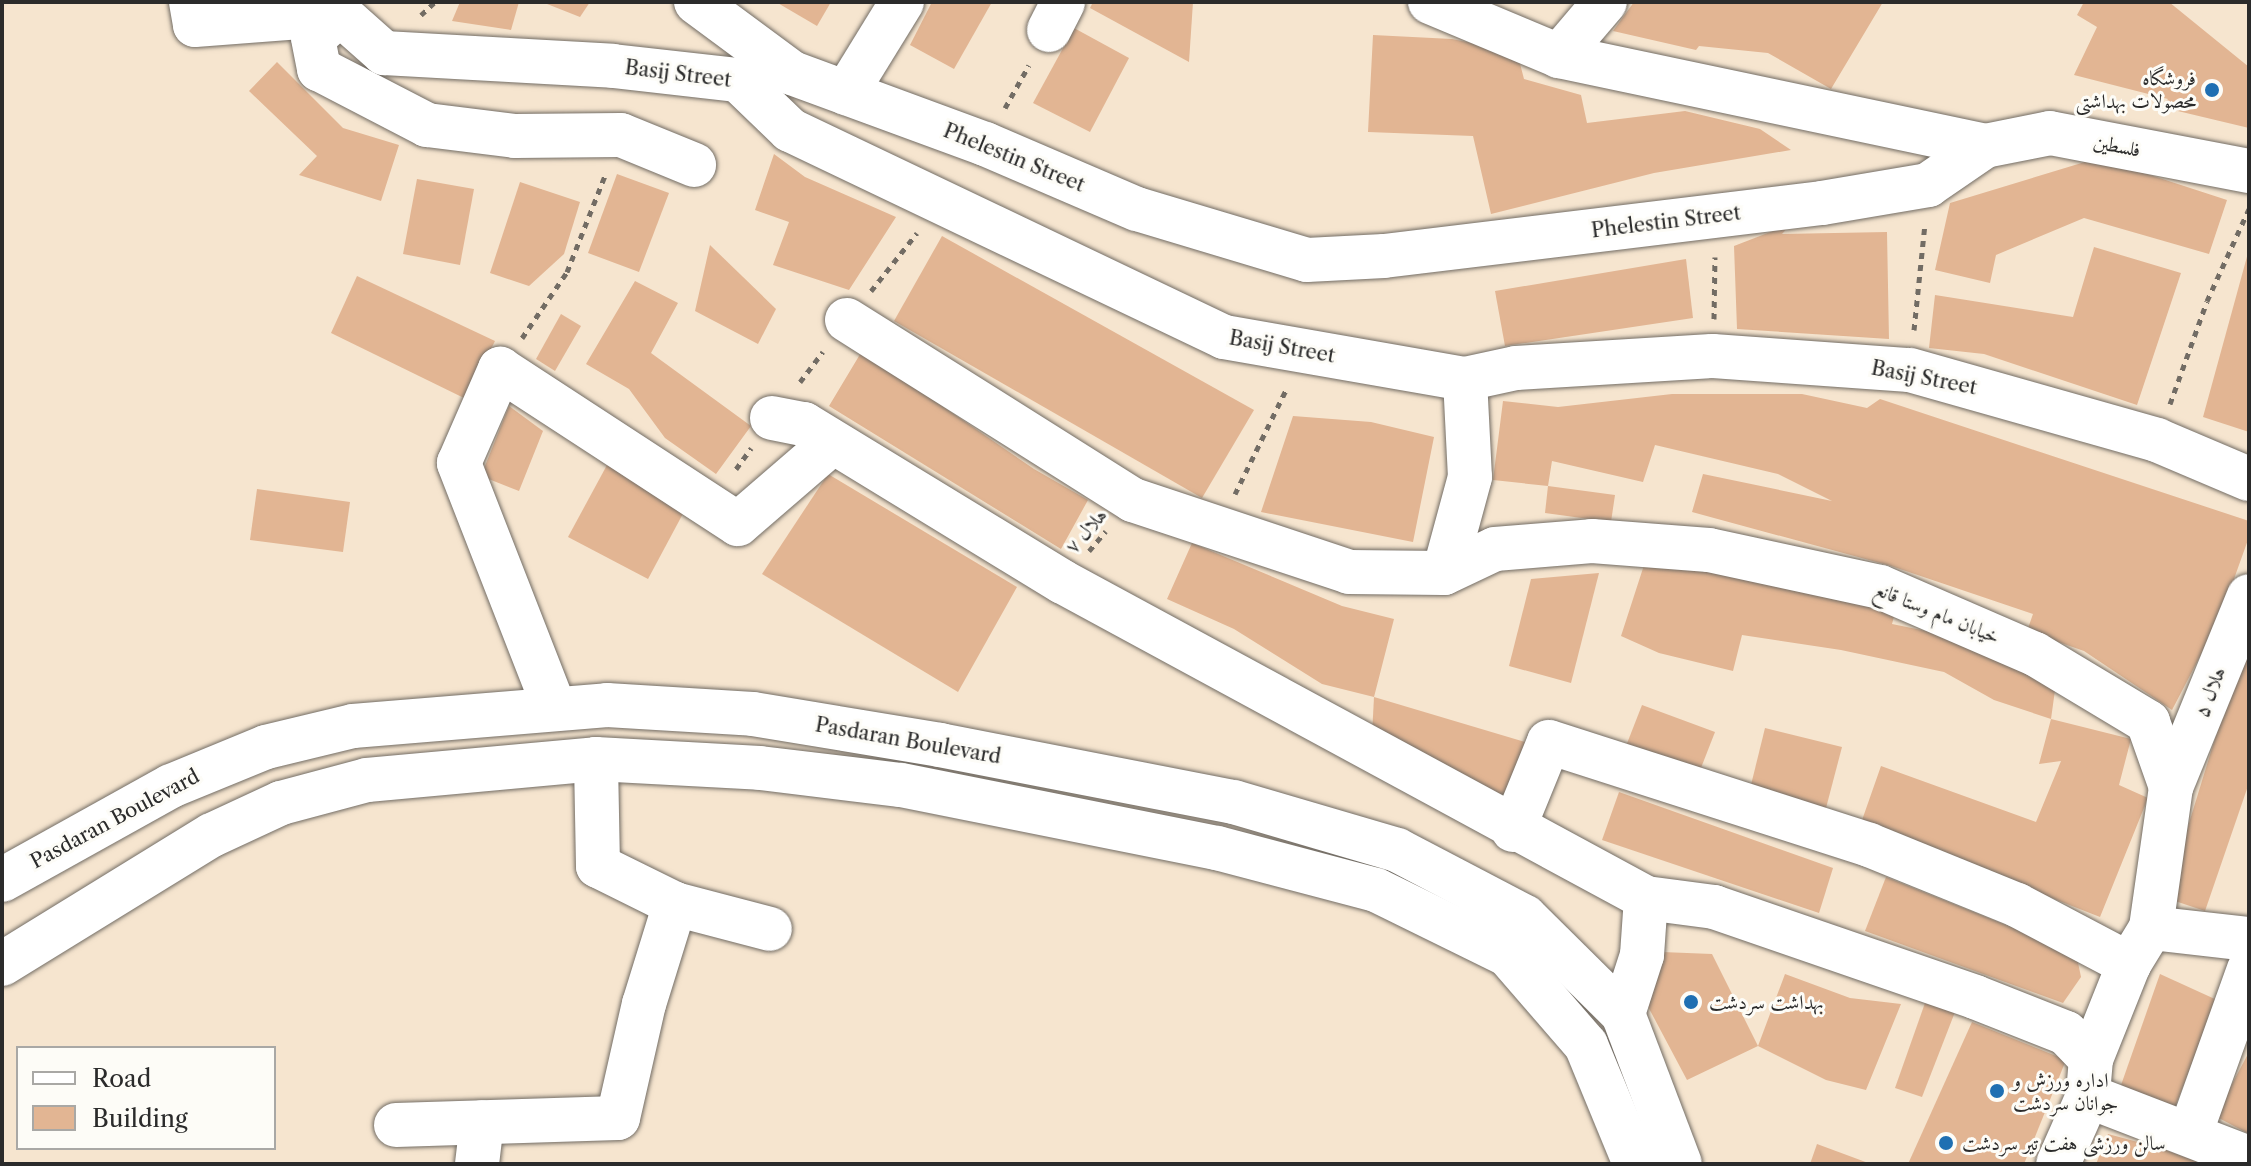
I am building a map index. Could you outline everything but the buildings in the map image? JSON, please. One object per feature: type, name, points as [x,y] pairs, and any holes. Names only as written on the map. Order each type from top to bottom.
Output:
[{"type":"street","points":[[191,2],[195,25],[340,8]]},
{"type":"street","points":[[696,2],[792,73]]},
{"type":"street","points":[[846,93],[902,2]]},
{"type":"street","points":[[1430,2],[1559,56],[1985,146]]},
{"type":"street","points":[[1559,56],[1605,2]]},
{"type":"street","points":[[340,8],[313,38],[319,69],[427,125],[515,136],[621,135],[694,165]]},
{"type":"street","name":"Basij Street","points":[[340,8],[384,53],[613,66],[738,80],[790,130],[916,193],[1224,337],[1465,379],[1516,368],[1713,356],[1910,370],[2157,440],[2249,479]]},
{"type":"street","points":[[738,80],[792,73]]},
{"type":"street","name":"Phelestin Street","points":[[792,73],[985,144],[1137,209],[1307,260],[1384,256],[1716,216],[1928,185],[1985,146]]},
{"type":"street","name":"فلسطین","points":[[1985,146],[2050,133],[2249,171]]},
{"type":"street","points":[[847,320],[1133,500],[1349,572],[1444,573],[1470,477],[1465,379]]},
{"type":"street","points":[[770,929],[675,904],[598,866],[586,760],[560,736],[563,707],[459,463],[500,369],[738,524],[832,443]]},
{"type":"street","points":[[772,418],[804,424],[1063,582],[1513,830],[1646,898],[1714,907],[1975,997],[2066,1033],[2090,1078],[2190,1134],[2249,1158]]},
{"type":"street","name":"خیابان مام وستا قانع","points":[[1444,573],[1495,549],[1592,541],[1709,550],[1880,587],[2035,654],[2148,722],[2171,787],[2140,946],[2058,1164]]},
{"type":"street","name":"هلال ۵","points":[[2171,787],[2249,596]]},
{"type":"street","name":"Pasdaran Boulevard","points":[[2,880],[171,786],[266,747],[353,726],[563,707],[753,714],[940,745],[1066,772],[1234,802],[1397,850],[1525,917],[1623,1014],[1680,1164]]},
{"type":"street","points":[[353,726],[374,749],[367,780]]},
{"type":"street","points":[[1513,830],[1549,742],[1869,845],[2017,905],[2140,946],[2249,939]]},
{"type":"street","points":[[933,790],[950,771],[940,745]]},
{"type":"street","points":[[2,964],[212,835],[281,803],[367,780],[586,760],[760,768],[933,790],[1056,814],[1217,848],[1376,890],[1508,955],[1586,1045],[1635,1164]]},
{"type":"street","points":[[1056,814],[1050,790],[1066,772]]},
{"type":"street","points":[[1623,1014],[1642,955],[1646,898]]},
{"type":"street","points":[[396,1125],[480,1143],[618,1118],[644,1004],[675,904]]},
{"type":"street","points":[[2190,1134],[2249,969]]},
{"type":"path","points":[[985,144],[1056,16]]},
{"type":"path","points":[[500,369],[567,272],[621,135]]},
{"type":"path","points":[[1910,370],[1928,185]]},
{"type":"path","points":[[2157,440],[2207,301],[2249,208]]},
{"type":"path","points":[[1713,356],[1716,216]]},
{"type":"path","points":[[1219,528],[1304,351]]},
{"type":"path","points":[[704,502],[732,474],[772,418]]},
{"type":"path","name":"هلال ۷","points":[[1063,582],[1133,500]]},
{"type":"place","name":"فروشگاه محصولات بهداشتی","points":[[2212,90]]},
{"type":"place","name":"بهداشت سردشت","points":[[1691,1002]]},
{"type":"place","name":"اداره ورزش و جوانان سردشت","points":[[1997,1091]]},
{"type":"place","name":"سالن ورزشی هفت تیر سردشت","points":[[1946,1143]]}]
